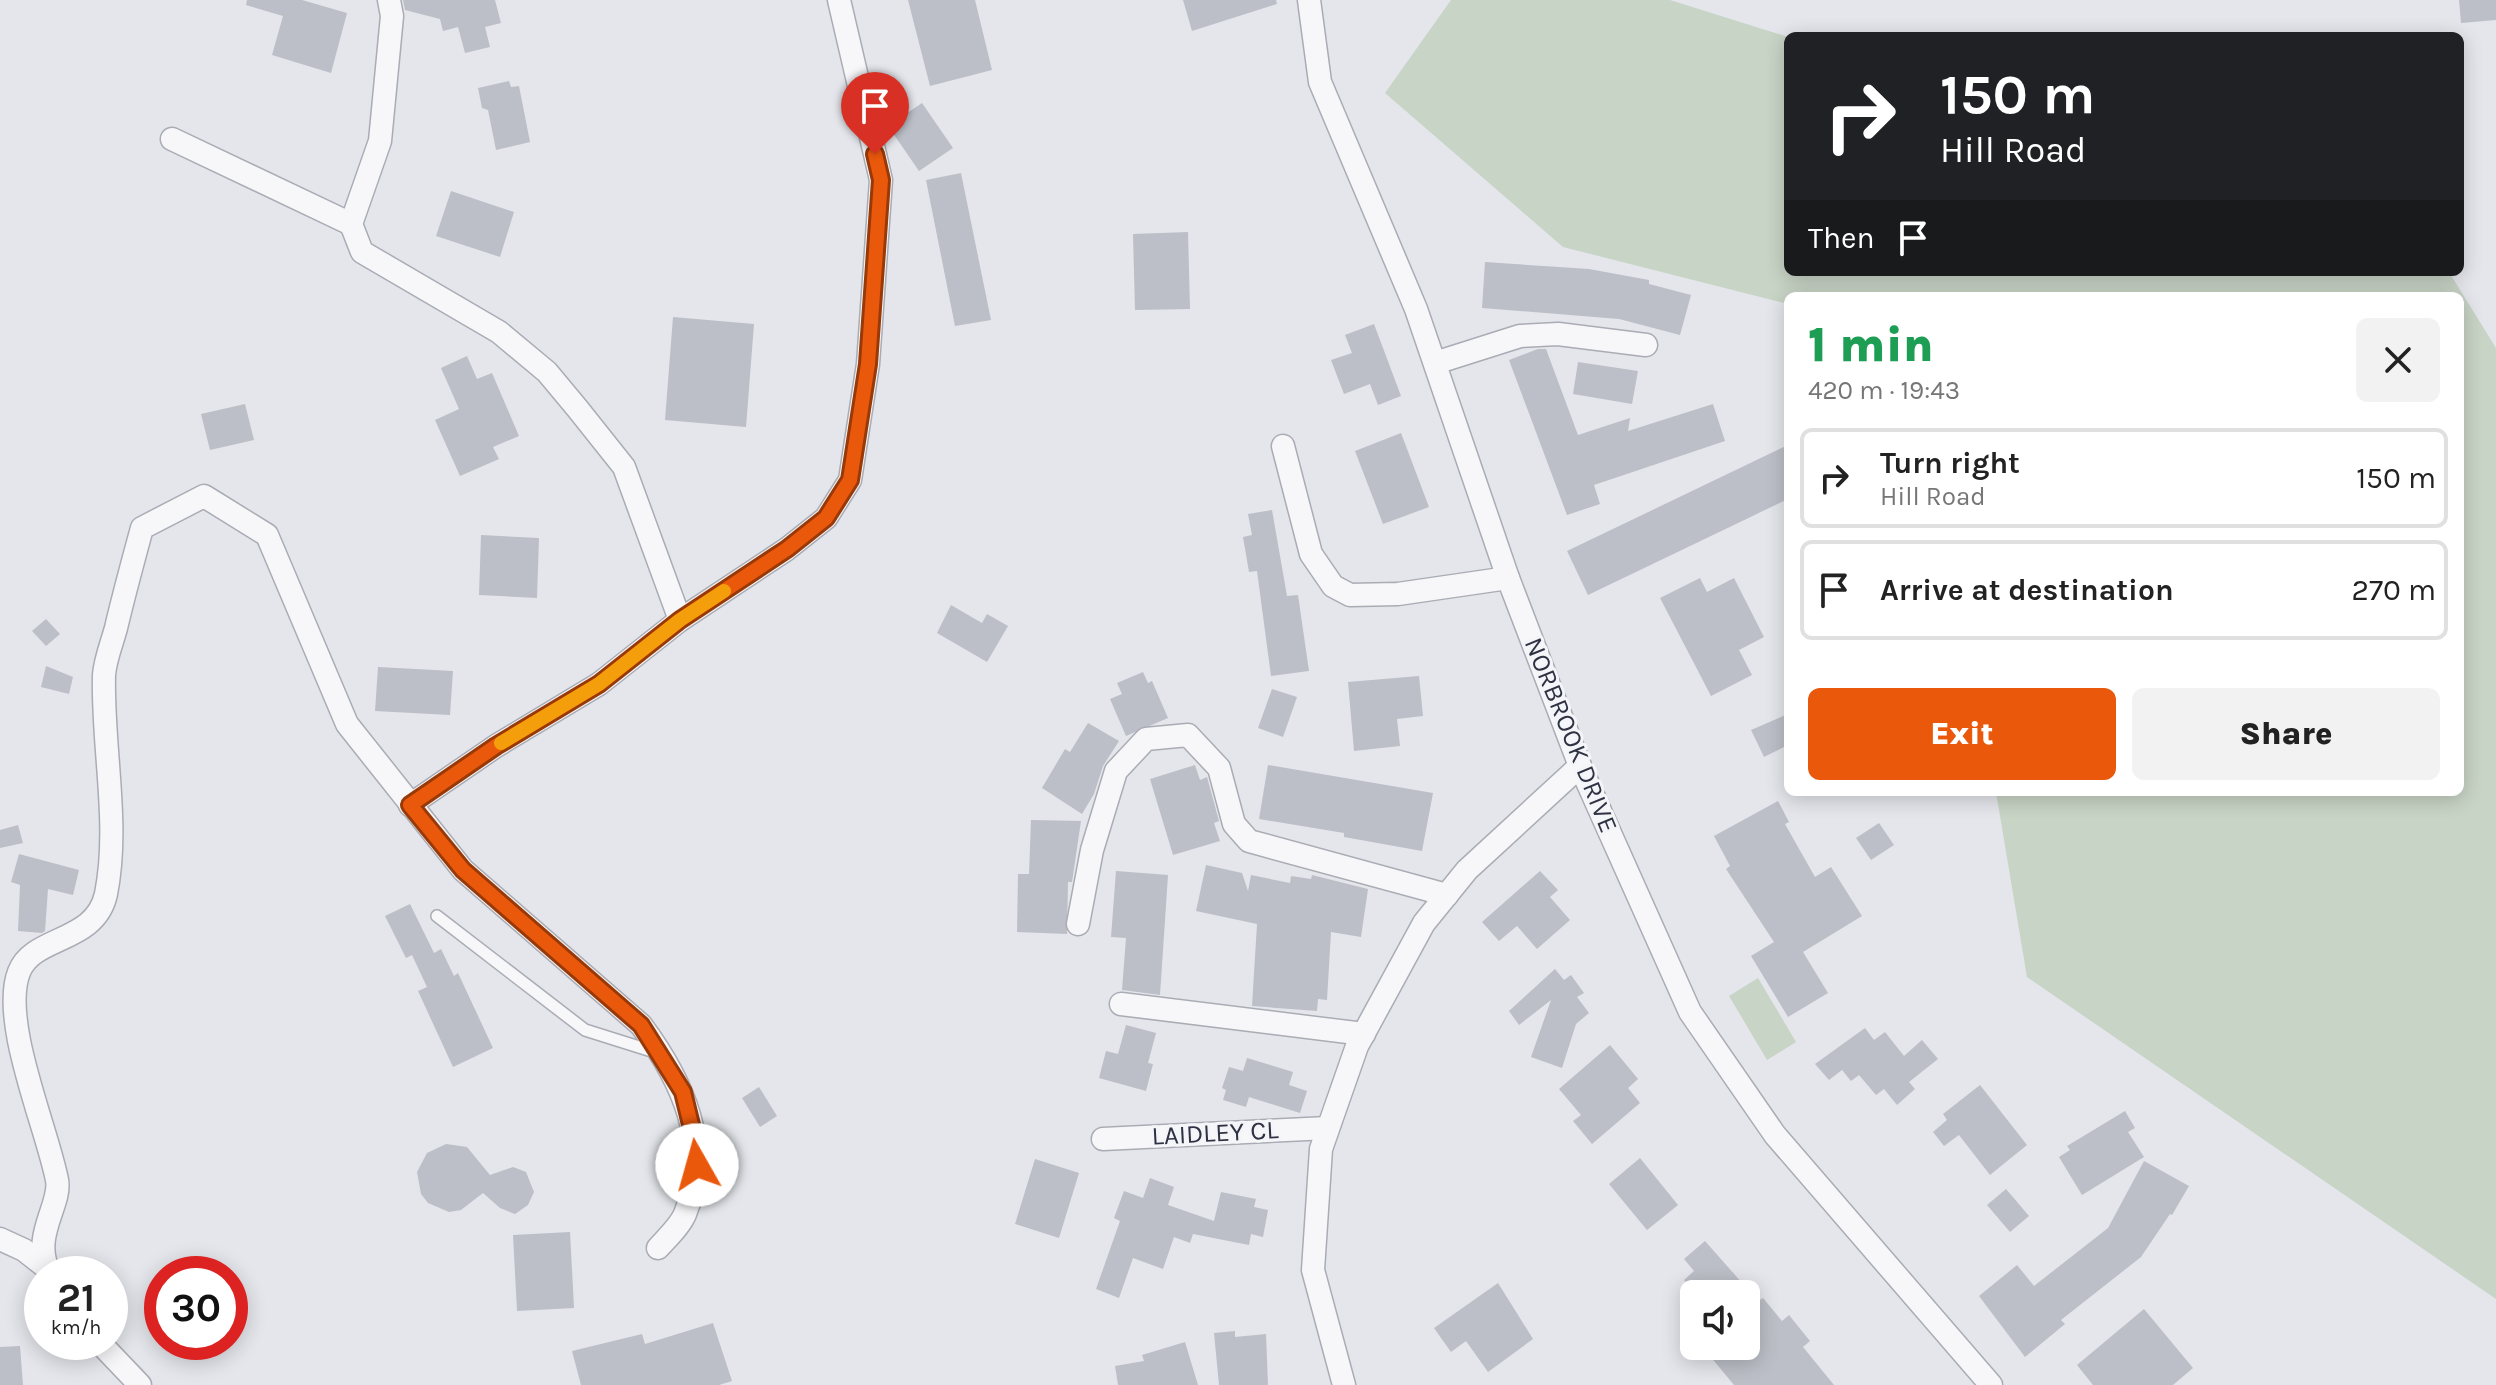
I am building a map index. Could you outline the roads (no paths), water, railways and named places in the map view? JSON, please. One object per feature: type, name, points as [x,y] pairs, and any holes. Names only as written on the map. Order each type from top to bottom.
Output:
[{"type":"street","points":[[389,0],[392,16],[380,141],[351,224],[362,252],[499,332],[547,372],[624,467],[680,620]]},
{"type":"street","points":[[410,805],[496,746],[599,684],[680,620],[816,526],[826,518],[850,480],[868,364],[881,180],[839,0]]},
{"type":"street","name":"NORBROOK DRIVE","points":[[1309,0],[1320,82],[1416,309],[1508,578],[1580,766],[1690,1012],[1775,1135],[1991,1385]]},
{"type":"street","points":[[172,139],[351,224]]},
{"type":"street","points":[[1435,363],[1520,336],[1558,334],[1646,345]]},
{"type":"street","points":[[1283,446],[1311,554],[1333,586],[1350,595],[1398,594],[1508,578]]},
{"type":"street","points":[[46,1256],[43,1238],[58,1183],[33,1098],[15,997],[19,971],[34,953],[88,926],[106,896],[110,819],[104,672],[142,528],[204,496],[267,535],[347,724],[463,870],[641,1025],[662,1054],[683,1092],[697,1165],[684,1216],[658,1248]]},
{"type":"street","points":[[1078,924],[1092,850],[1116,771],[1146,739],[1188,735],[1219,768],[1234,824],[1249,841],[1447,895]]},
{"type":"street","points":[[1344,1385],[1313,1270],[1321,1149],[1328,1128],[1364,1034],[1424,923],[1507,831],[1580,766]]},
{"type":"street","points":[[1121,1004],[1364,1034]]},
{"type":"street","name":"LAIDLEY CL","points":[[1103,1139],[1328,1128]]},
{"type":"street","points":[[0,1239],[31,1256]]},
{"type":"street","points":[[112,1360],[140,1385]]},
{"type":"lane","points":[[437,916],[585,1030],[662,1054]]}]
